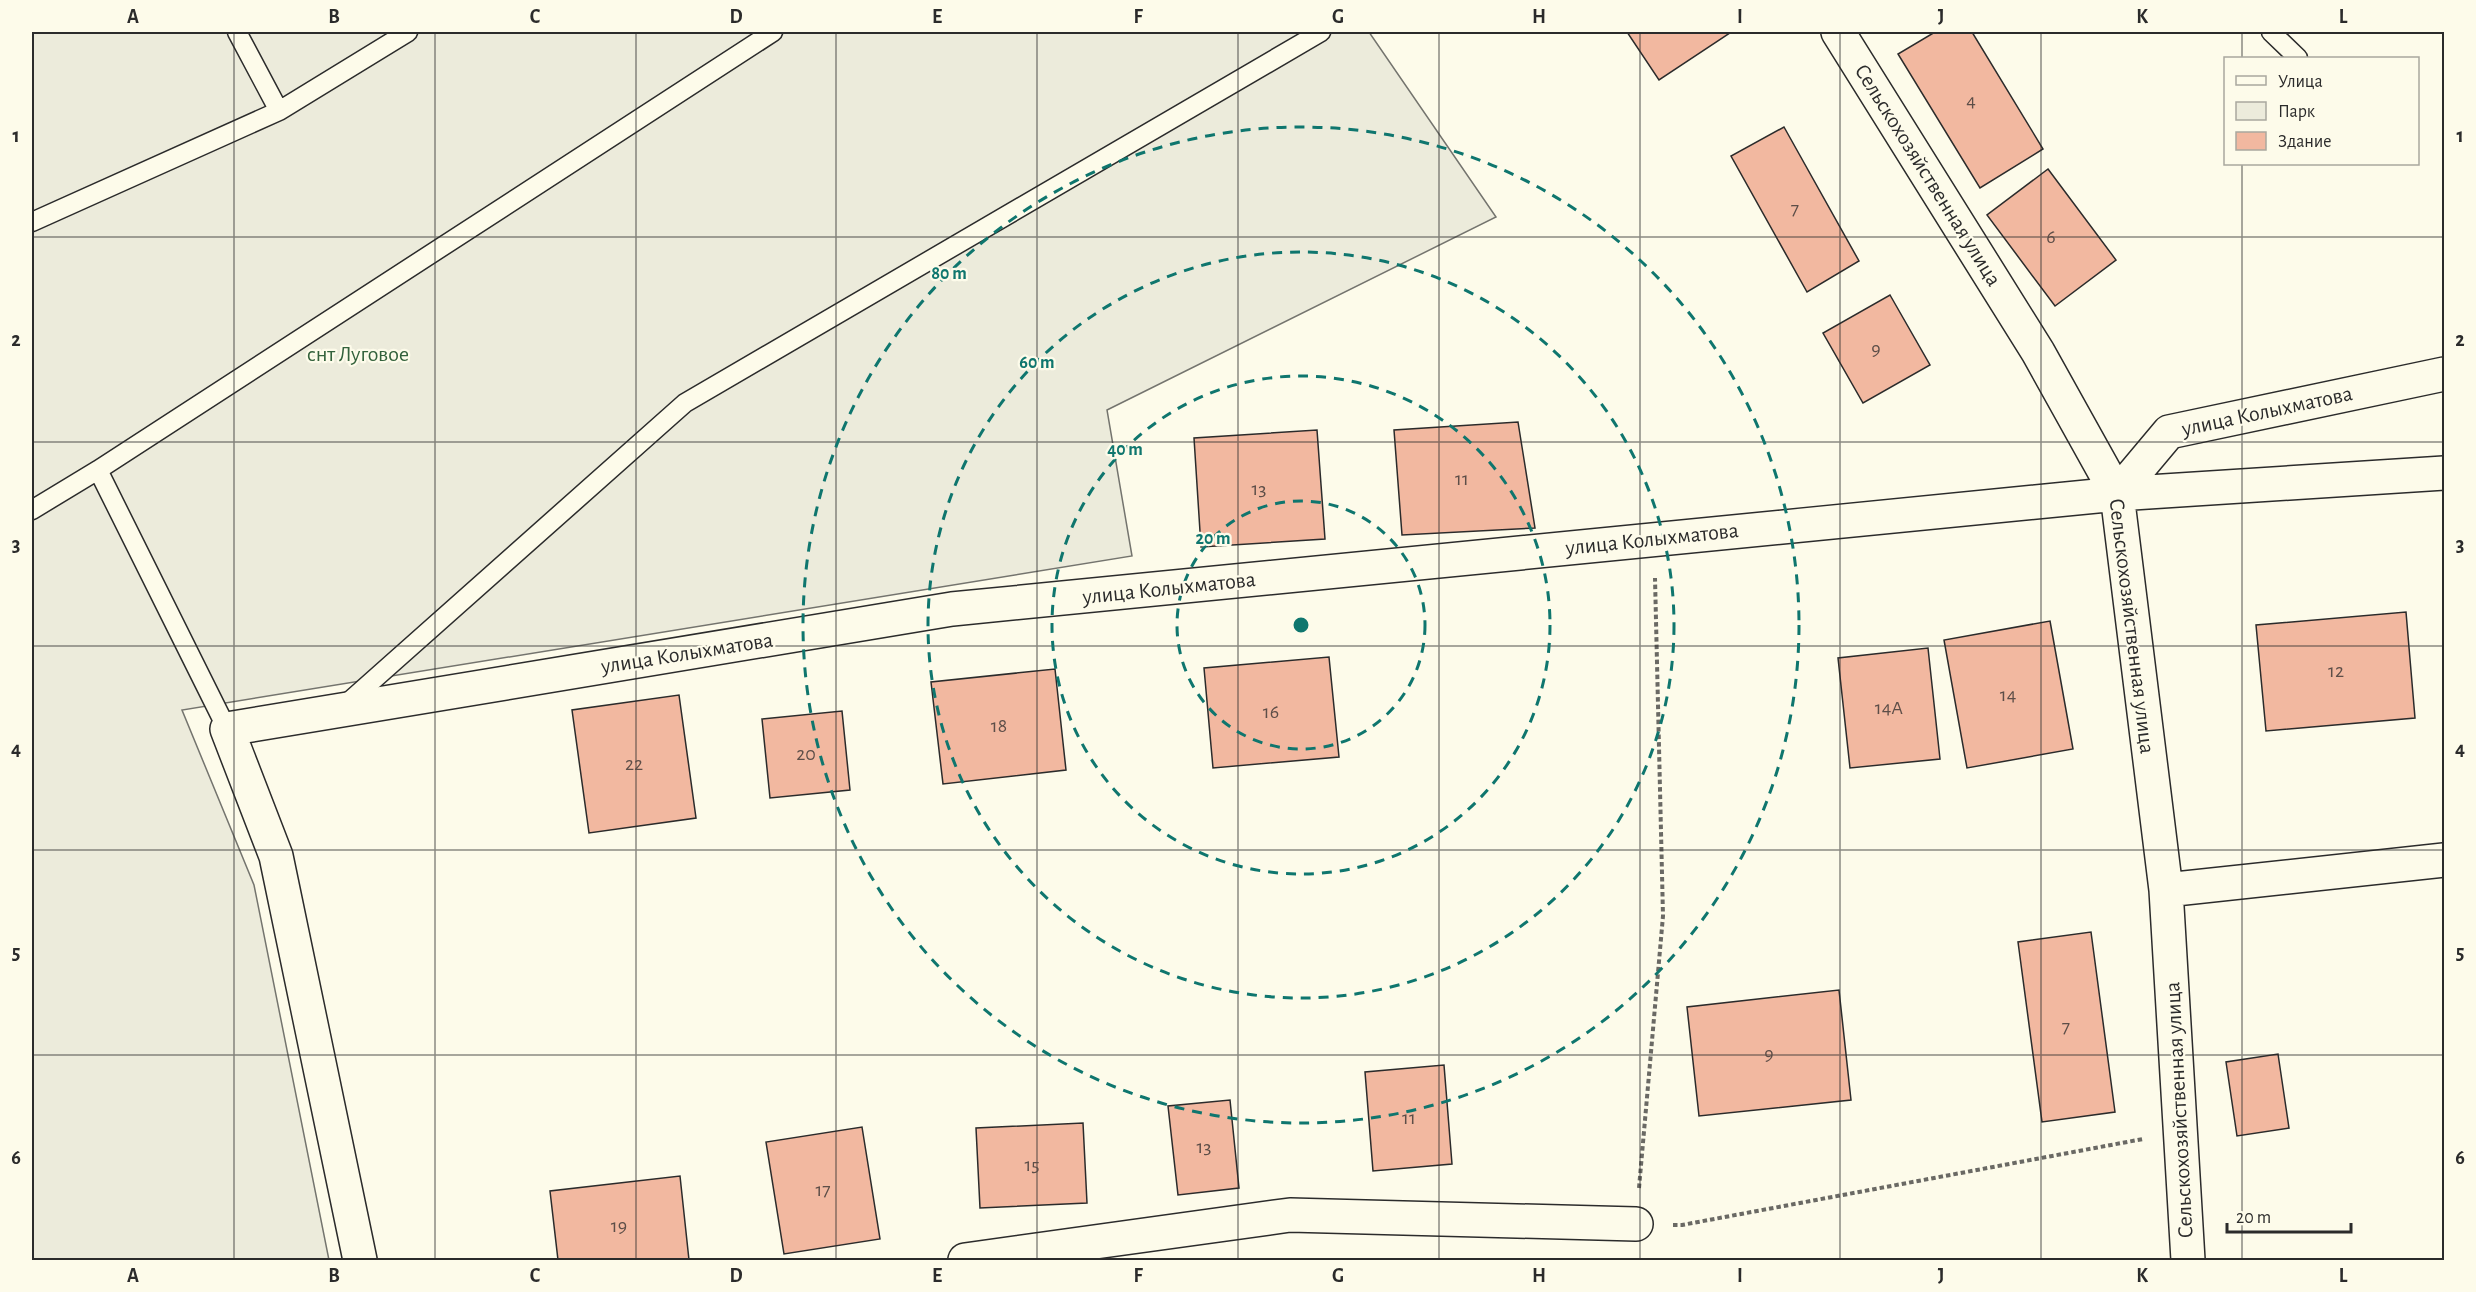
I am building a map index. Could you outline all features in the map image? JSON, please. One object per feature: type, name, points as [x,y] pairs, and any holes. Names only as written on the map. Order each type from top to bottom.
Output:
[{"type":"street","name":"Сельскохозяйственная улица","points":[[1838,32],[2038,352],[2117,494],[2166,890],[2188,1260]]},
{"type":"street","name":"улица Колыхматова","points":[[2117,494],[2169,432],[2445,374]]},
{"type":"street","name":"улица Колыхматова","points":[[227,729],[952,609],[2117,494],[2445,473]]},
{"type":"street","points":[[227,729],[276,856],[360,1260]]},
{"type":"street","points":[[2166,890],[2445,860]]},
{"type":"street","points":[[965,1260],[1290,1215],[1636,1224]]},
{"type":"lane","points":[[237,32],[279,111]]},
{"type":"lane","points":[[32,222],[279,111],[408,32]]},
{"type":"lane","points":[[32,510],[98,470],[773,32]]},
{"type":"lane","points":[[339,711],[685,403],[1321,32]]},
{"type":"lane","points":[[2271,32],[2297,57]]},
{"type":"lane","points":[[98,470],[227,729]]},
{"type":"path","points":[[1654,539],[1663,916],[1636,1224],[1682,1225],[2180,1133]]},
{"type":"green space","name":"снт Луговое","points":[[32,32],[1369,32],[1496,217],[1107,410],[1132,556],[182,710],[254,885],[329,1260],[32,1260]]},
{"type":"building","points":[[1627,32],[1729,32],[1730,33],[1659,80]]},
{"type":"building","points":[[1935,32],[1972,32],[2043,149],[1980,188],[1898,54]]},
{"type":"building","points":[[1784,127],[1859,261],[1807,292],[1731,156]]},
{"type":"building","points":[[2048,169],[2116,260],[2055,306],[1987,215]]},
{"type":"building","points":[[1890,295],[1930,365],[1863,403],[1823,333]]},
{"type":"building","points":[[1518,422],[1535,528],[1402,535],[1394,430]]},
{"type":"building","points":[[1317,430],[1325,539],[1201,547],[1194,438]]},
{"type":"building","points":[[2406,612],[2415,718],[2266,731],[2256,625]]},
{"type":"building","points":[[2050,621],[2073,749],[1967,768],[1944,640]]},
{"type":"building","points":[[1928,648],[1940,759],[1850,768],[1838,658]]},
{"type":"building","points":[[1329,657],[1339,757],[1213,768],[1204,668]]},
{"type":"building","points":[[1055,669],[1066,770],[943,784],[931,682]]},
{"type":"building","points":[[679,695],[696,818],[589,833],[572,710]]},
{"type":"building","points":[[842,711],[850,790],[770,798],[762,719]]},
{"type":"building","points":[[2091,932],[2115,1112],[2042,1122],[2018,942]]},
{"type":"building","points":[[1839,990],[1851,1100],[1699,1116],[1687,1007]]},
{"type":"building","points":[[2278,1054],[2289,1128],[2237,1136],[2226,1062]]},
{"type":"building","points":[[1444,1065],[1452,1164],[1373,1171],[1365,1072]]},
{"type":"building","points":[[1230,1100],[1239,1188],[1178,1195],[1168,1106]]},
{"type":"building","points":[[1083,1123],[1087,1203],[980,1208],[976,1128]]},
{"type":"building","points":[[862,1127],[880,1239],[784,1254],[766,1142]]},
{"type":"building","points":[[680,1176],[689,1260],[558,1260],[550,1191]]}]
